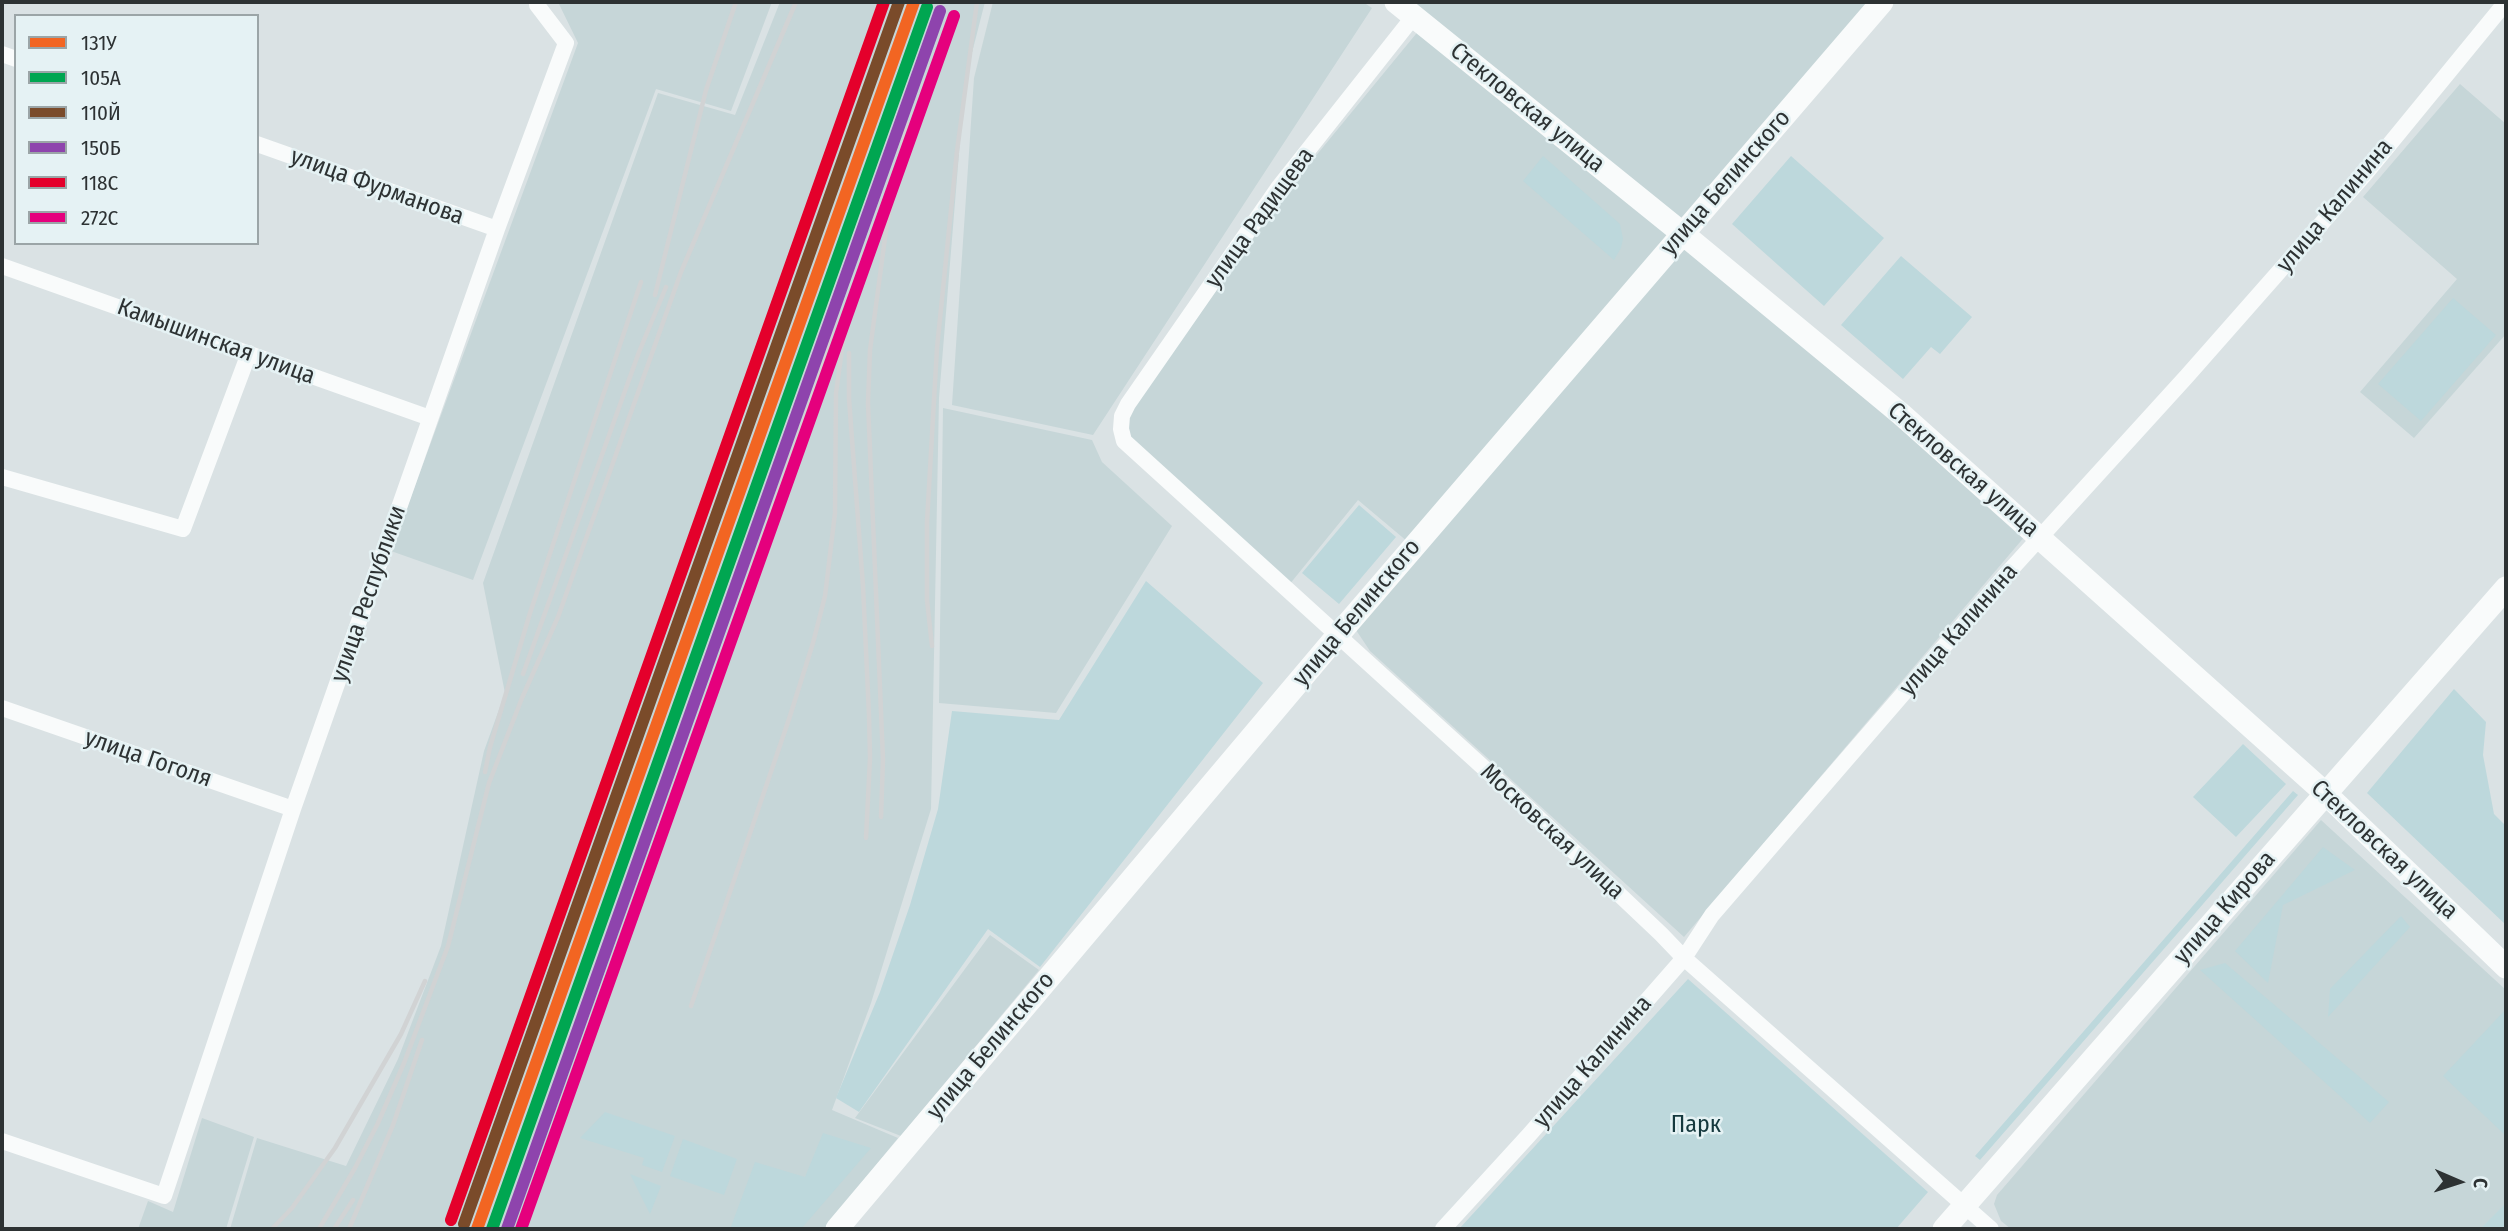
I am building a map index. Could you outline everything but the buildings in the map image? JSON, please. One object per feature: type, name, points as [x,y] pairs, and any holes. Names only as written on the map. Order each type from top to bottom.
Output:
[{"type":"street","name":"улица Республики","points":[[2,1141],[164,1196],[293,809],[497,229],[566,43],[537,2]]},
{"type":"street","name":"Стекловская улица","points":[[1396,2],[1901,414],[2325,793],[2506,967]]},
{"type":"street","name":"улица Белинского","points":[[837,1229],[1338,635],[1882,2]]},
{"type":"street","name":"улица Калинина","points":[[1443,1229],[1684,958],[1712,915],[2040,537],[2367,173],[2506,2]]},
{"type":"street","name":"улица Радищева","points":[[1121,429],[1122,416],[1128,404],[1278,188],[1414,16]]},
{"type":"street","name":"улица Фурманова","points":[[259,145],[497,229]]},
{"type":"street","name":"Камышинская улица","points":[[2,266],[430,418]]},
{"type":"street","points":[[2,477],[183,529],[248,353]]},
{"type":"street","name":"Московская улица","points":[[1121,429],[1124,441],[1131,450],[1529,809],[1684,958],[1991,1229]]},
{"type":"street","name":"улица Кирова","points":[[1944,1229],[2506,588]]},
{"type":"street","name":"улица Гоголя","points":[[2,708],[293,809]]},
{"type":"shaded area","points":[[558,2],[772,2],[731,111],[656,89],[473,580],[391,551],[578,43]]},
{"type":"shaded area","points":[[780,2],[985,2],[965,80],[939,398],[931,809],[871,1003],[832,1110],[898,1138],[824,1229],[230,1229],[257,1138],[346,1166],[398,1059],[441,946],[484,751],[505,693],[483,583],[658,93],[735,115]]},
{"type":"shaded area","points":[[993,2],[1363,2],[1372,8],[1093,435],[952,405],[974,78]]},
{"type":"shaded area","points":[[1407,2],[1871,2],[1680,225]]},
{"type":"shaded area","points":[[1420,29],[1673,237],[1408,542],[1358,500],[1289,585],[1130,437],[1128,423],[1132,409],[1287,191]]},
{"type":"shaded area","points":[[2460,84],[2506,124],[2506,334],[2414,438],[2360,392],[2457,279],[2363,197]]},
{"type":"shaded area","points":[[1685,247],[2026,535],[1684,937],[1370,651],[1356,630]]},
{"type":"shaded area","points":[[943,408],[1092,440],[1102,462],[1172,526],[1056,713],[939,703]]},
{"type":"shaded area","points":[[2321,820],[2506,990],[2506,1229],[2011,1229],[2001,1221],[1994,1204],[1997,1195]]},
{"type":"shaded area","points":[[990,935],[1039,970],[901,1136],[855,1118]]},
{"type":"shaded area","points":[[202,1118],[254,1137],[226,1229],[138,1229],[148,1201],[173,1212]]},
{"type":"green space","points":[[1543,156],[1620,224],[1623,239],[1614,260],[1523,181]]},
{"type":"green space","points":[[1791,156],[1884,238],[1824,306],[1732,224]]},
{"type":"green space","points":[[1901,256],[1972,317],[1940,354],[1931,347],[1903,379],[1841,325]]},
{"type":"green space","points":[[2453,298],[2496,335],[2421,421],[2378,384]]},
{"type":"green space","points":[[1359,505],[1396,537],[1339,604],[1302,573]]},
{"type":"green space","points":[[1146,581],[1263,683],[1040,967],[988,929],[859,1112],[836,1098],[880,992],[910,905],[938,809],[952,711],[1059,720]]},
{"type":"green space","points":[[2454,689],[2486,722],[2483,755],[2494,814],[2506,826],[2506,925],[2367,793]]},
{"type":"green space","points":[[2243,744],[2286,784],[2236,837],[2193,797]]},
{"type":"green space","points":[[2293,791],[2298,795],[1980,1160],[1975,1156]]},
{"type":"green space","points":[[2323,847],[2355,870],[2283,905],[2268,983],[2235,951]]},
{"type":"green space","points":[[2401,916],[2410,927],[2328,1017],[2330,989]]},
{"type":"green space","points":[[2225,963],[2389,1102],[2370,1123],[2200,970]]},
{"type":"green space","name":"Парк","points":[[1688,979],[1928,1192],[1896,1229],[1459,1229]]},
{"type":"green space","points":[[2506,1009],[2506,1136],[2443,1076]]},
{"type":"green space","points":[[605,1112],[675,1136],[662,1172],[642,1165],[644,1158],[580,1138]]},
{"type":"green space","points":[[823,1133],[871,1148],[801,1229],[730,1229],[755,1162],[805,1177]]},
{"type":"green space","points":[[683,1139],[737,1159],[724,1195],[670,1176]]},
{"type":"green space","points":[[630,1174],[661,1186],[650,1214]]},
{"type":"green space","points":[[2506,1203],[2506,1229],[2480,1229]]},
{"type":"railway","points":[[655,295],[706,90],[736,2]]},
{"type":"railway","points":[[319,1229],[355,1168],[404,1063],[448,946],[489,783],[522,698],[558,617],[681,272],[796,2]]},
{"type":"railway","points":[[633,908],[818,380],[854,250],[941,2]]},
{"type":"railway","points":[[932,646],[927,600],[927,522],[937,348],[957,151],[977,2]]},
{"type":"railway","points":[[881,817],[883,759],[868,403],[870,350],[887,223],[907,124]]},
{"type":"railway","points":[[485,772],[530,613],[641,282]]},
{"type":"railway","points":[[523,674],[639,352],[666,287]]},
{"type":"railway","points":[[691,1006],[789,719],[825,596],[835,513],[836,393],[848,305]]},
{"type":"railway","points":[[849,353],[849,399],[863,586],[869,715],[866,838]]},
{"type":"railway","points":[[272,1229],[292,1208],[335,1148],[401,1034],[425,981]]},
{"type":"railway","points":[[349,1229],[393,1125],[422,1040]]},
{"type":"railway","points":[[334,1229],[353,1200]]},
{"type":"transit line","name":"118С","points":[[451,1220],[884,2]]},
{"type":"transit line","name":"110Й","points":[[464,1224],[899,2]]},
{"type":"transit line","name":"131У","points":[[477,1229],[914,2]]},
{"type":"transit line","name":"105А","points":[[492,1229],[927,7]]},
{"type":"transit line","name":"150Б","points":[[507,1229],[940,11]]},
{"type":"transit line","name":"272С","points":[[521,1229],[954,16]]}]
